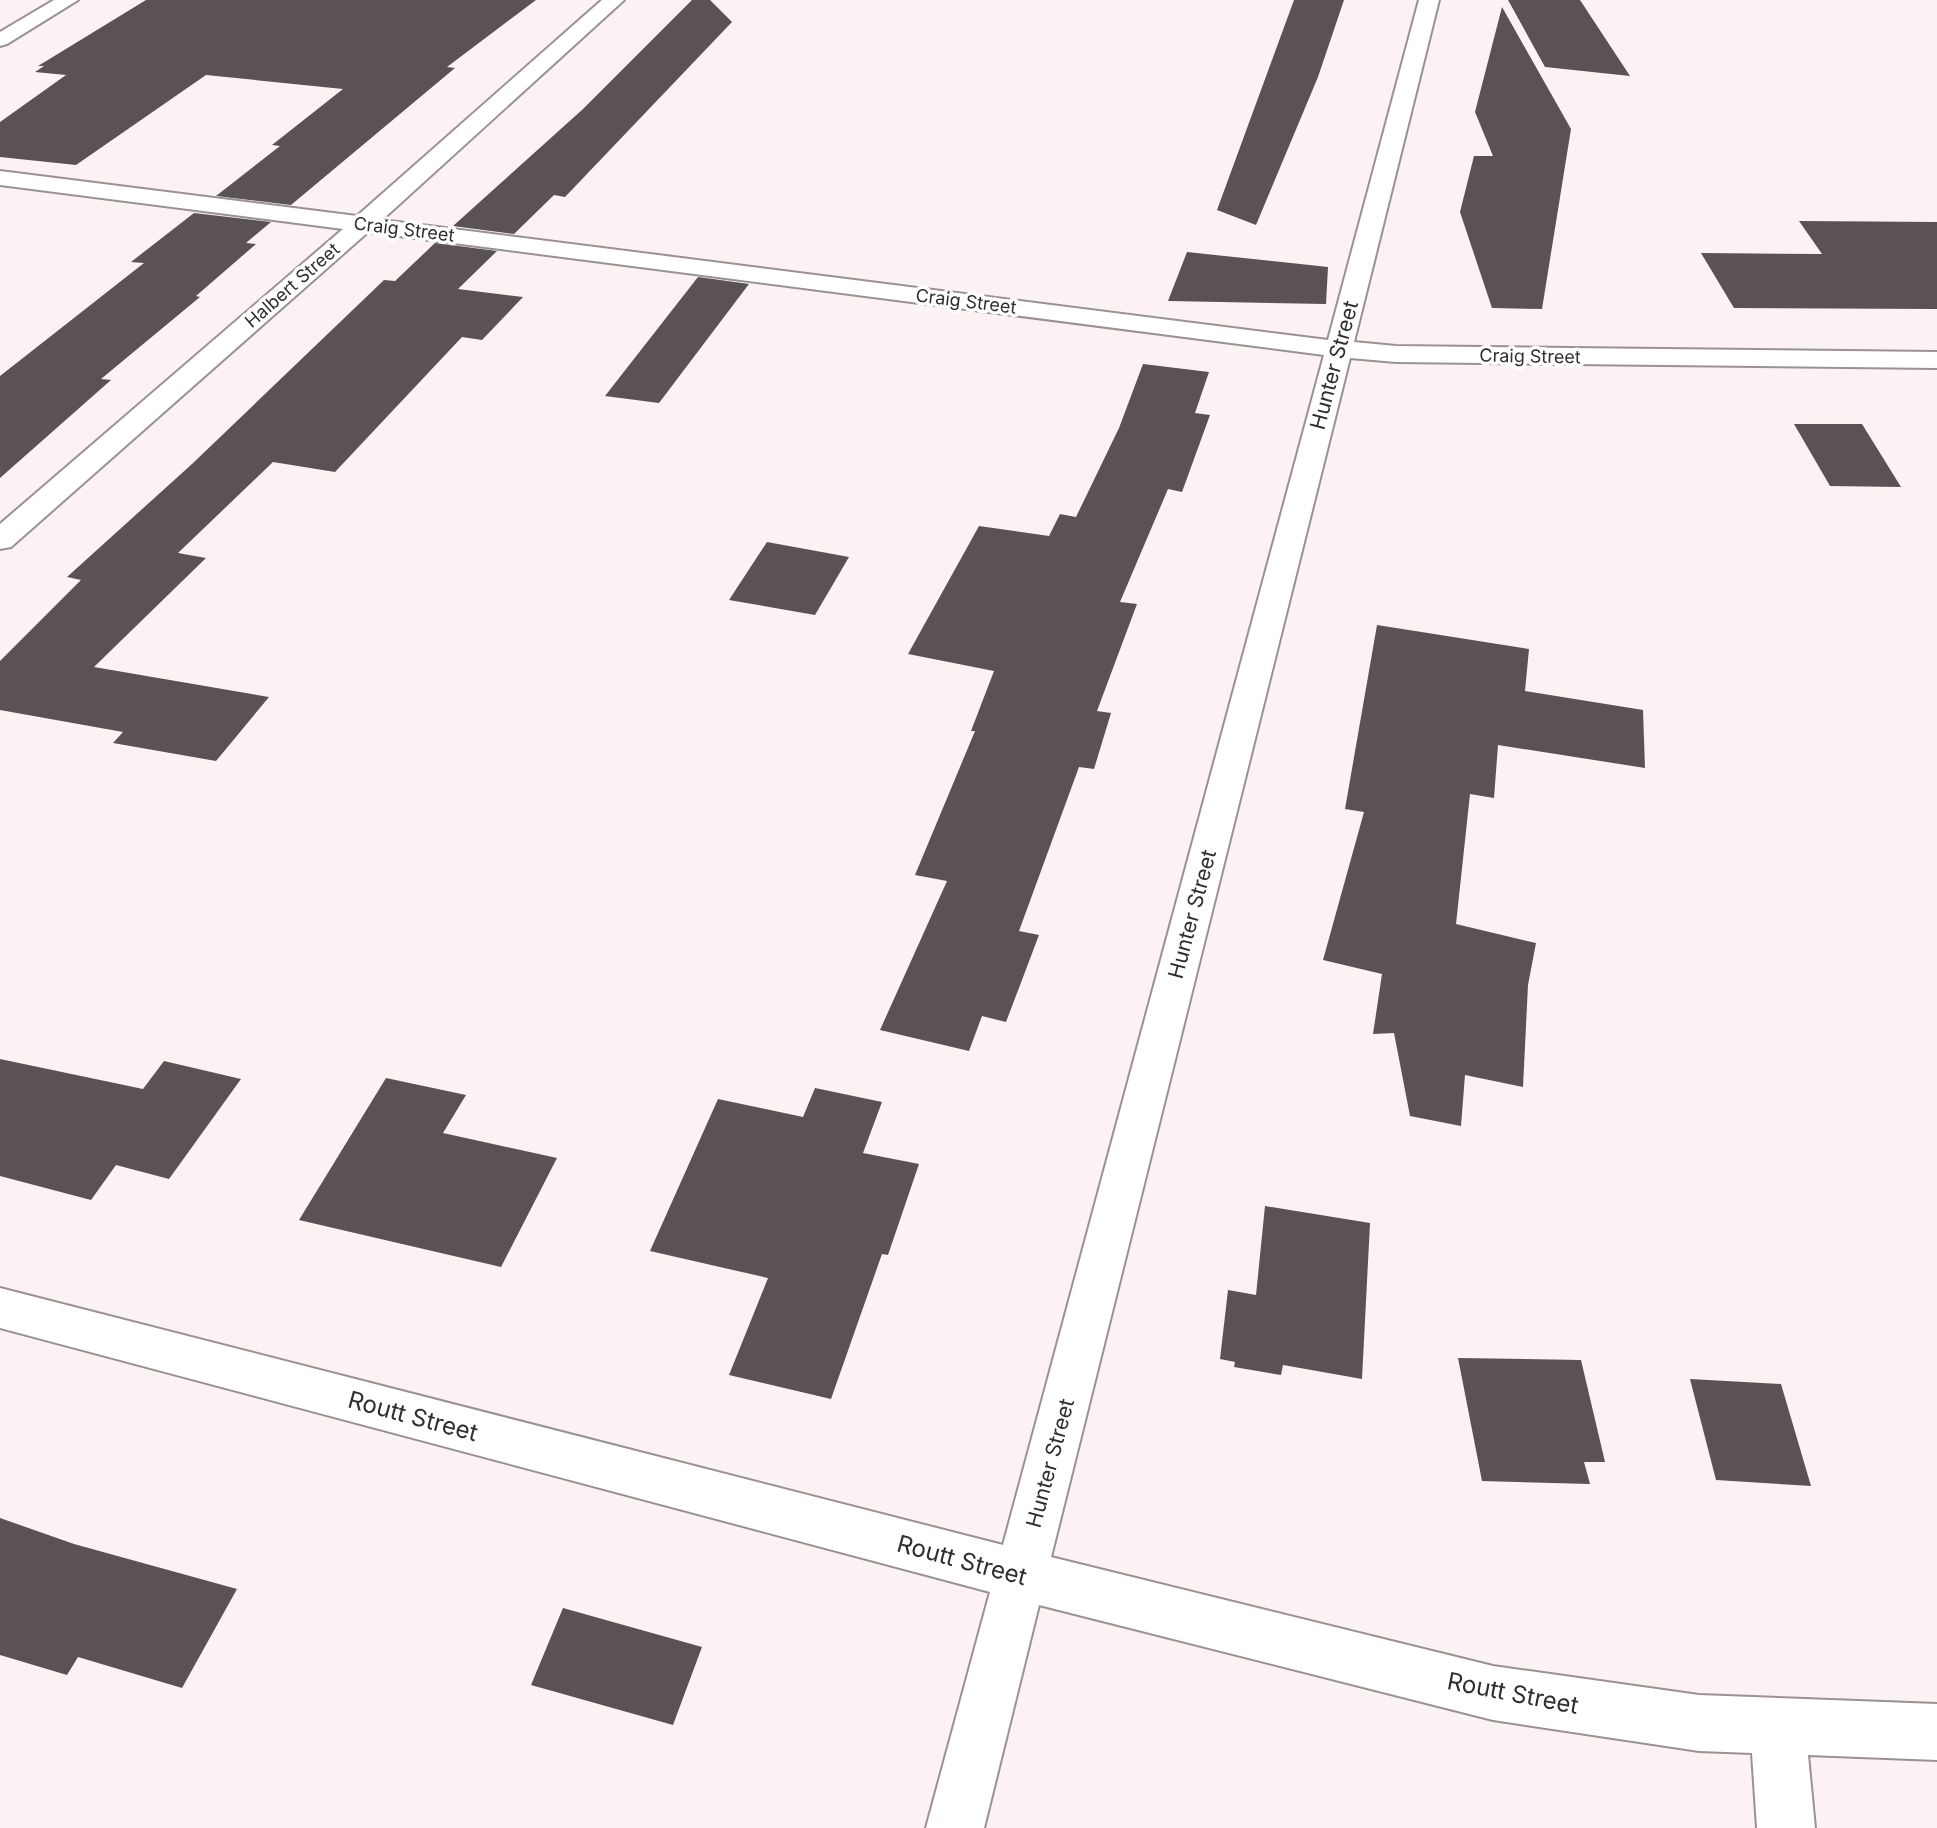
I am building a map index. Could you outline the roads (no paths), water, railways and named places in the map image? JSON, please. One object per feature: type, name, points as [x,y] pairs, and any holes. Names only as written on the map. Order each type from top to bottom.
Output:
[{"type":"street","points":[[0,40],[68,0]]},
{"type":"street","name":"Halbert Street","points":[[0,540],[363,224],[614,0]]},
{"type":"street","name":"Hunter Street","points":[[955,1828],[1429,0]]},
{"type":"street","name":"Craig Street","points":[[0,178],[1339,349],[1396,354],[1937,360]]},
{"type":"street","name":"Routt Street","points":[[0,1308],[1021,1575],[1493,1693],[1699,1723],[1937,1732]]},
{"type":"street","points":[[1778,1726],[1786,1828]]}]
